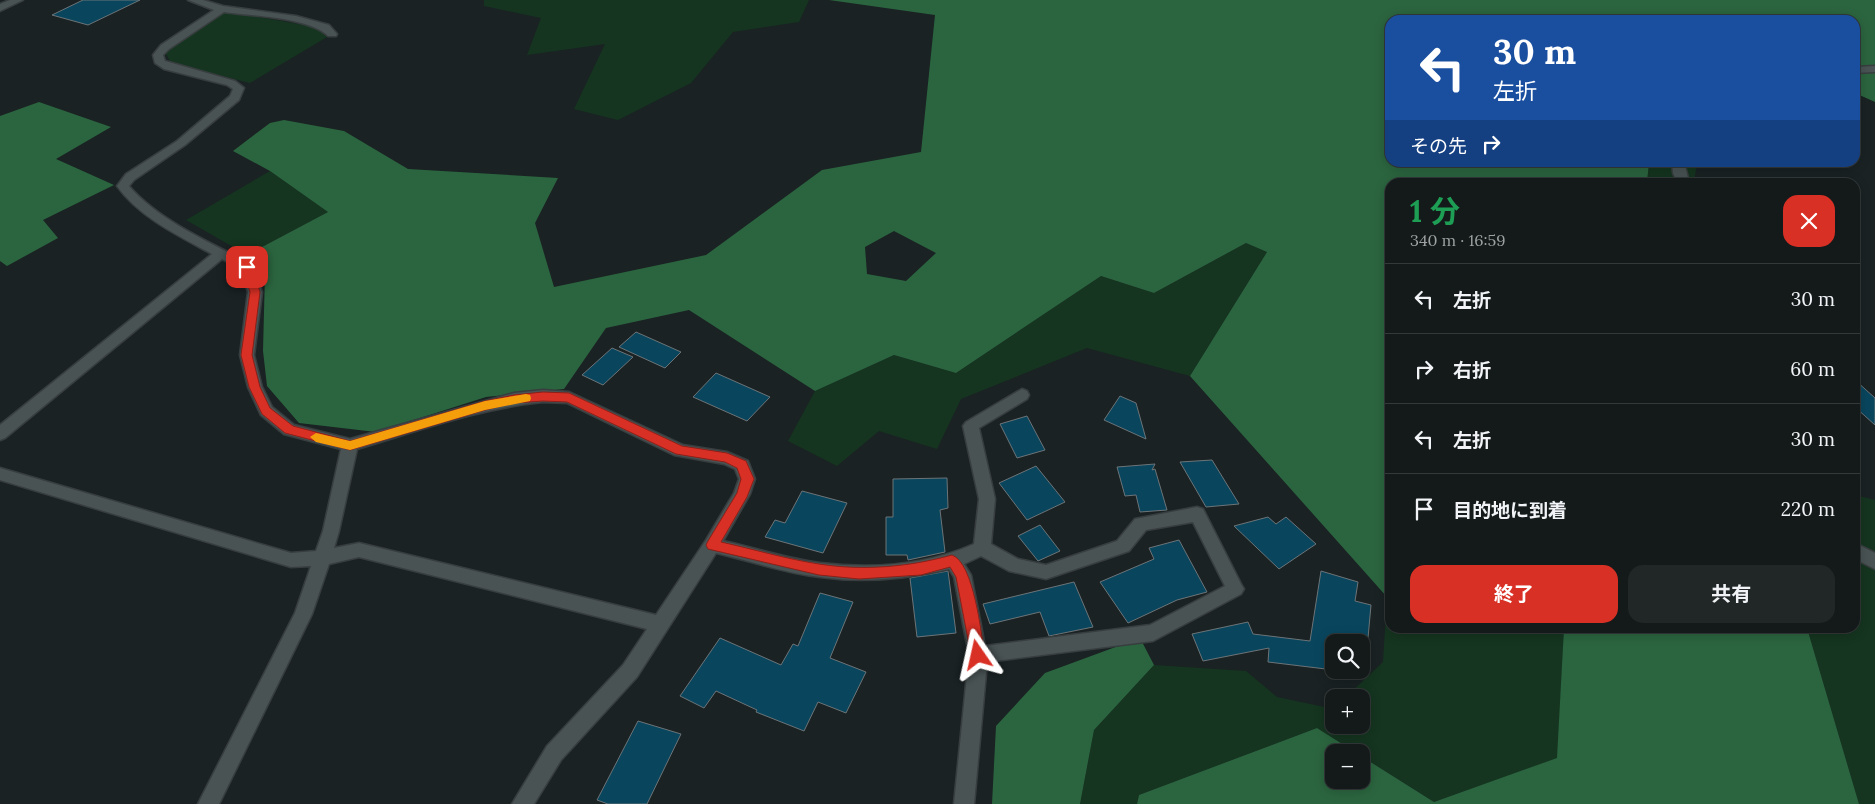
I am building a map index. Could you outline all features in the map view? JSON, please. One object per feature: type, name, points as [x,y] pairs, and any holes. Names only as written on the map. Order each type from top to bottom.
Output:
[{"type":"street","points":[[0,8],[18,0]]},
{"type":"street","points":[[193,0],[222,9],[296,19],[324,27],[332,34]]},
{"type":"street","points":[[222,9],[165,47],[158,55],[160,63],[168,67],[231,83],[239,88],[236,98],[181,143],[130,177],[123,186],[127,192],[155,213],[247,267],[255,292],[247,355],[255,387],[266,411],[289,430],[350,445],[514,399],[543,396],[569,398],[680,451],[727,458],[742,465],[748,479],[742,494],[712,545],[630,671],[554,754],[522,804]]},
{"type":"street","points":[[1860,70],[1875,69]]},
{"type":"street","points":[[0,434],[221,253]]},
{"type":"street","points":[[982,548],[987,499],[971,426],[1022,395]]},
{"type":"street","points":[[208,804],[303,614],[331,531],[350,445]]},
{"type":"street","points":[[0,474],[291,560],[322,558],[359,550],[661,624]]},
{"type":"street","points":[[978,655],[1153,633],[1235,589],[1197,514],[1141,524],[1123,546],[1046,572],[1015,566],[982,548]]},
{"type":"street","points":[[712,545],[819,570],[859,573],[921,569],[952,561],[982,548]]},
{"type":"street","points":[[1860,553],[1875,562]]},
{"type":"street","points":[[952,561],[962,575],[978,655],[964,804]]},
{"type":"green space","points":[[484,0],[809,0],[799,22],[733,32],[691,83],[618,120],[574,109],[605,44],[527,55],[541,18],[484,6]]},
{"type":"green space","points":[[829,0],[1875,0],[1875,102],[1860,95],[1860,15],[1385,15],[1385,167],[1649,167],[1647,178],[1385,178],[1385,595],[1190,376],[1267,252],[1246,243],[1154,293],[1101,276],[956,373],[894,355],[815,391],[689,310],[606,328],[564,389],[486,397],[376,432],[299,423],[267,386],[263,351],[265,273],[247,255],[328,212],[270,171],[233,151],[270,123],[284,120],[344,131],[408,169],[558,178],[535,223],[554,287],[706,255],[822,170],[921,152],[935,15]],"holes":[[[894,231],[936,253],[906,281],[867,274],[865,247]]]},
{"type":"green space","points":[[224,11],[316,27],[327,37],[250,83],[171,63],[165,52]]},
{"type":"green space","points":[[39,102],[111,127],[56,159],[114,185],[43,220],[58,238],[7,266],[0,261],[0,116]]},
{"type":"green space","points":[[1649,167],[1696,167],[1695,178],[1647,178]]},
{"type":"green space","points":[[270,171],[328,212],[247,255],[186,220]]},
{"type":"green space","points":[[1246,243],[1267,252],[1190,376],[1087,348],[961,399],[937,449],[879,431],[837,466],[788,441],[815,391],[894,355],[956,373],[1101,276],[1154,293]]},
{"type":"green space","points":[[1860,496],[1875,500],[1875,804],[1859,804],[1808,633],[1860,633]]},
{"type":"green space","points":[[1385,630],[1385,633],[1564,633],[1558,758],[1434,802],[1370,762],[1370,744],[1342,744],[1326,734],[1370,734],[1370,689],[1354,689],[1365,679],[1370,679],[1370,674],[1383,662]]},
{"type":"green space","points":[[1564,633],[1808,633],[1859,804],[1137,804],[1139,795],[1317,728],[1342,744],[1325,744],[1325,789],[1370,789],[1370,762],[1434,802],[1557,758]]},
{"type":"green space","points":[[1140,638],[1154,665],[1094,730],[1080,804],[992,804],[996,726],[1045,673]]},
{"type":"green space","points":[[1154,665],[1246,671],[1277,697],[1325,707],[1325,733],[1317,728],[1139,795],[1137,804],[1080,804],[1094,730]]},
{"type":"building","points":[[83,0],[140,0],[88,25],[52,15]]},
{"type":"building","points":[[636,332],[681,352],[665,368],[619,347]]},
{"type":"building","points":[[612,348],[633,357],[603,385],[582,375]]},
{"type":"building","points":[[716,373],[770,397],[747,421],[693,397]]},
{"type":"building","points":[[1860,384],[1875,398],[1875,425],[1860,412]]},
{"type":"building","points":[[1120,396],[1136,403],[1146,439],[1104,420]]},
{"type":"building","points":[[1027,416],[1045,450],[1017,458],[1000,424]]},
{"type":"building","points":[[1212,460],[1239,504],[1206,507],[1180,462]]},
{"type":"building","points":[[1155,464],[1152,470],[1155,469],[1167,510],[1140,512],[1136,495],[1125,496],[1117,467]]},
{"type":"building","points":[[1036,466],[1065,502],[1027,520],[999,483]]},
{"type":"building","points":[[947,478],[948,508],[940,510],[945,552],[908,560],[907,555],[886,555],[886,517],[893,517],[893,479]]},
{"type":"building","points":[[802,491],[847,503],[823,553],[765,537],[775,520],[785,523]]},
{"type":"building","points":[[1268,517],[1276,524],[1286,517],[1316,544],[1279,569],[1234,526]]},
{"type":"building","points":[[1040,525],[1060,551],[1038,561],[1018,536]]},
{"type":"building","points":[[1179,540],[1207,592],[1177,600],[1128,623],[1100,582],[1154,559],[1149,548]]},
{"type":"building","points":[[948,571],[956,633],[917,637],[910,578]]},
{"type":"building","points":[[1321,571],[1358,582],[1355,601],[1371,605],[1368,634],[1325,634],[1325,669],[1268,662],[1269,648],[1203,661],[1192,634],[1248,622],[1253,634],[1310,641]]},
{"type":"building","points":[[1074,582],[1093,627],[1049,636],[1040,612],[990,624],[983,604]]},
{"type":"building","points":[[820,593],[853,602],[830,658],[866,672],[846,713],[818,702],[804,731],[756,712],[757,710],[716,691],[704,708],[680,696],[720,638],[781,665],[793,644],[798,646]]},
{"type":"building","points":[[638,721],[681,734],[647,804],[608,804],[597,800]]},
{"type":"slow traffic","points":[[316,437],[350,445],[485,406],[526,398]]},
{"type":"route","points":[[247,267],[255,292],[247,355],[255,387],[266,411],[289,430],[350,445],[514,399],[543,396],[569,398],[680,451],[727,458],[742,465],[748,479],[742,494],[712,545],[819,570],[859,573],[921,569],[952,561],[962,575],[978,655]]}]
